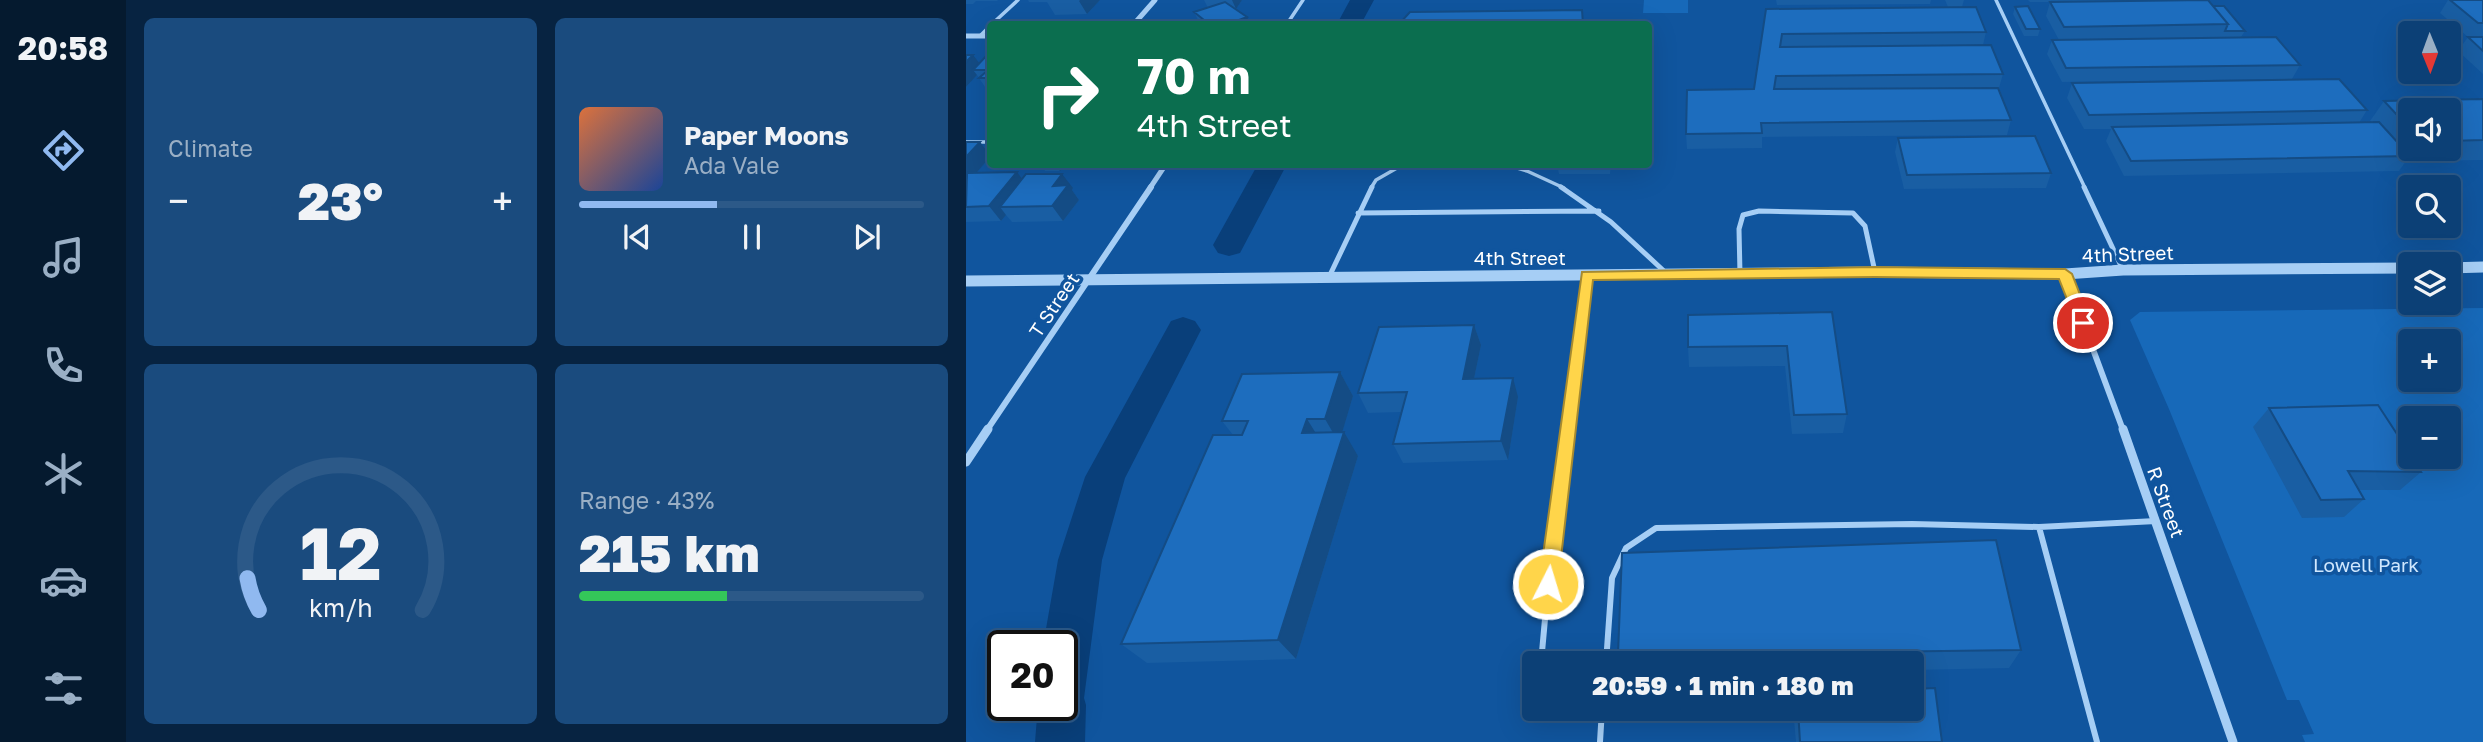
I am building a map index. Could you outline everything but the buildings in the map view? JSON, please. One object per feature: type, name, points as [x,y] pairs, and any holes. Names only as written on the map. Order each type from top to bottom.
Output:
[{"type":"street","points":[[1137,21],[1155,0]]},
{"type":"street","points":[[966,36],[987,36]]},
{"type":"street","name":"T Street","points":[[966,462],[1163,168]]},
{"type":"street","points":[[2461,268],[2483,267]]},
{"type":"street","name":"4th Street","points":[[966,281],[1875,272],[2065,274],[2123,270],[2398,268]]},
{"type":"street","name":"R Street","points":[[2065,274],[2157,521],[2232,742]]},
{"type":"lane","points":[[995,21],[1018,0]]},
{"type":"lane","points":[[1289,21],[1303,0]]},
{"type":"lane","points":[[1996,0],[2123,270]]},
{"type":"lane","points":[[980,36],[987,29]]},
{"type":"lane","points":[[966,142],[987,142]]},
{"type":"lane","points":[[1329,277],[1376,180],[1397,168]]},
{"type":"lane","points":[[1521,168],[1599,211],[1667,274]]},
{"type":"lane","points":[[1358,214],[1599,211]]},
{"type":"lane","points":[[1740,274],[1739,229],[1743,215],[1759,211],[1853,213],[1864,226],[1875,272]]},
{"type":"lane","points":[[1542,651],[1553,531],[1587,275]]},
{"type":"lane","points":[[1606,651],[1612,578],[1626,548],[1656,528],[1912,524],[2039,527],[2157,521]]},
{"type":"lane","points":[[2039,527],[2097,742]]},
{"type":"lane","points":[[1600,742],[1601,721]]},
{"type":"green space","points":[[1644,0],[1688,0],[1688,13],[1643,13]]},
{"type":"green space","name":"Lowell Park","points":[[2461,308],[2483,308],[2483,742],[2305,742],[2302,735],[2314,734],[2299,700],[2287,700],[2130,320],[2140,312],[2398,309],[2398,315],[2461,315]]},
{"type":"waterway","points":[[1351,21],[1362,0]]},
{"type":"waterway","points":[[1229,245],[1271,168]]},
{"type":"waterway","points":[[1069,630],[1080,560],[1105,477],[1183,330]]},
{"type":"waterway","points":[[1060,742],[1061,721]]},
{"type":"route","points":[[1548,584],[1587,275],[1875,272],[2065,274],[2083,323]]}]
